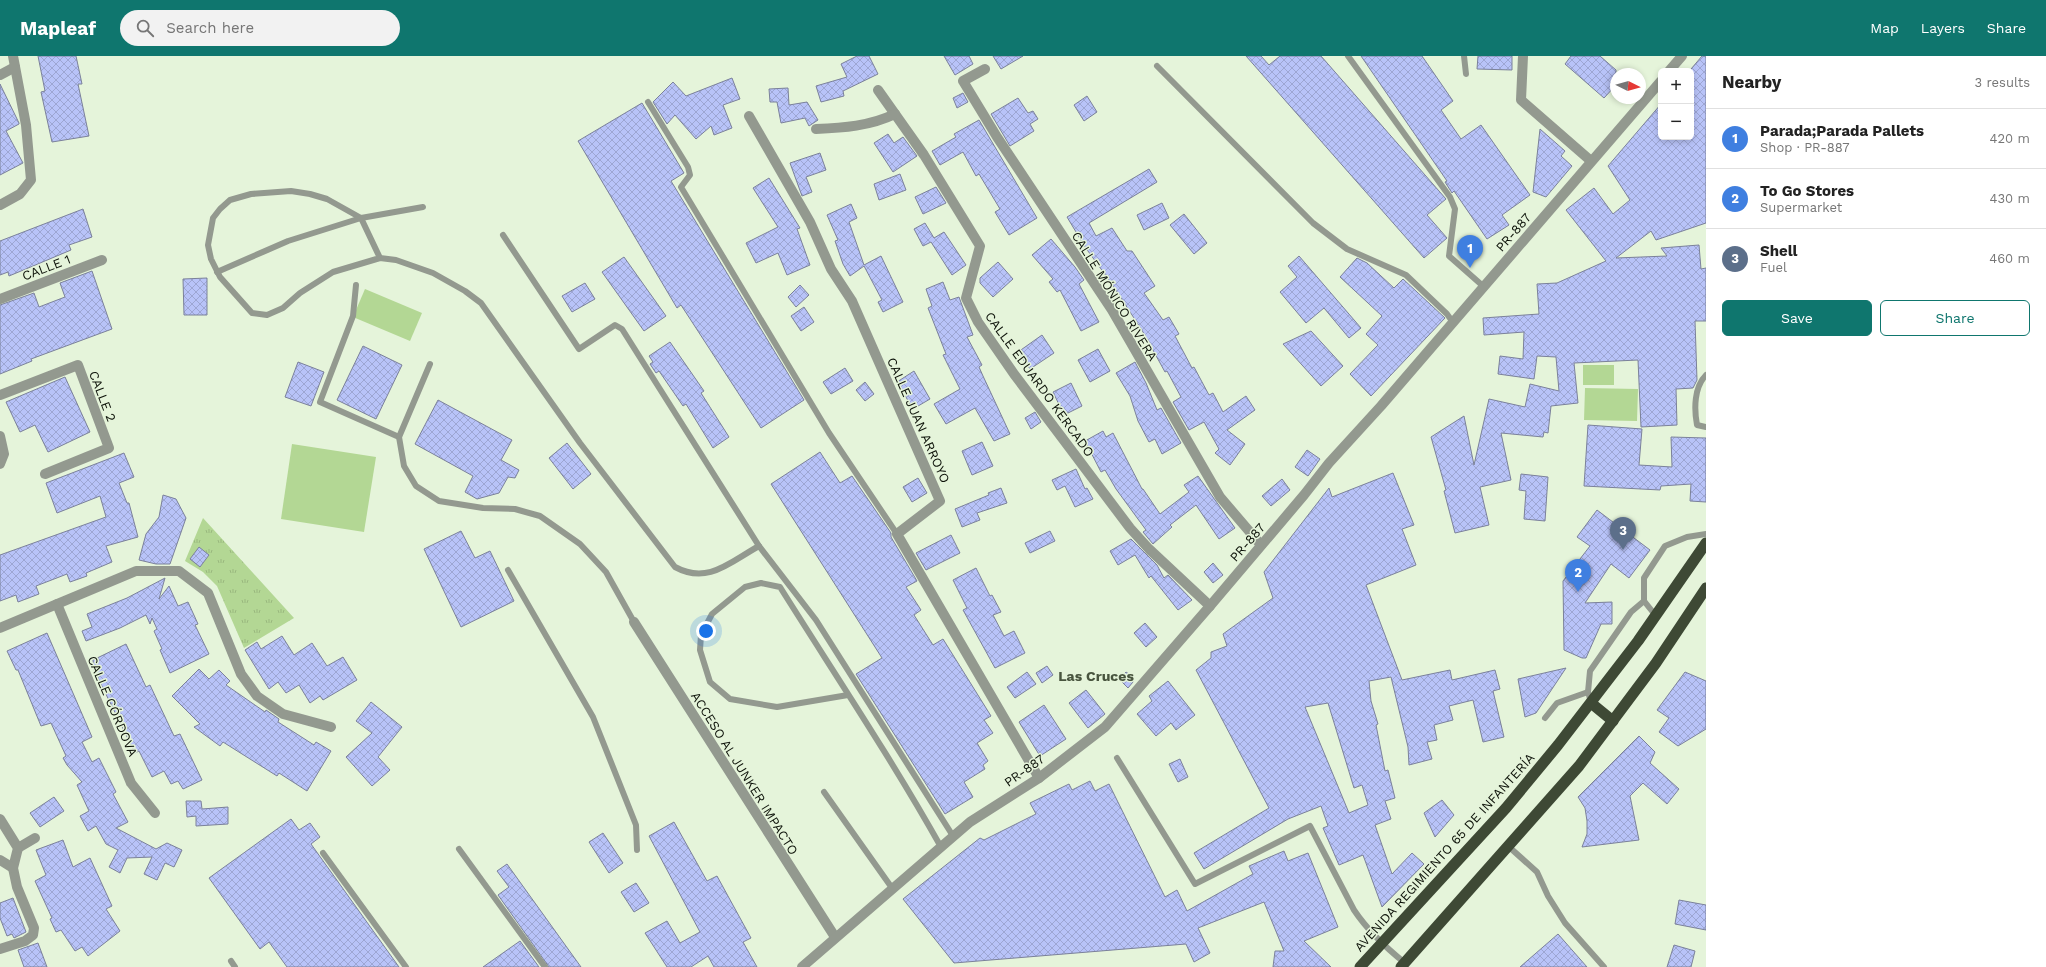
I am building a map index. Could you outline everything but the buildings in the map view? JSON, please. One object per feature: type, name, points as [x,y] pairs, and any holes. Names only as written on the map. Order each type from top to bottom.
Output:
[{"type":"highway","name":"AVENIDA REGIMIENTO 65 DE INFANTERÍA","points":[[1360,967],[1506,808],[1589,697],[1656,616],[1706,543]]},
{"type":"highway","points":[[1406,966],[1508,846],[1579,766],[1656,662],[1706,588]]},
{"type":"highway","points":[[1589,697],[1613,721]]},
{"type":"street","points":[[0,205],[20,194],[31,180],[26,125],[13,56]]},
{"type":"street","points":[[1523,56],[1521,100],[1591,161]]},
{"type":"street","points":[[1672,68],[1682,56]]},
{"type":"street","points":[[0,75],[16,67]]},
{"type":"street","name":"CALLE MÓNICO RIVERA","points":[[985,69],[963,81],[997,137],[1112,310],[1220,497],[1261,545]]},
{"type":"street","name":"PR-887","points":[[802,967],[970,822],[1038,778],[1105,727],[1210,606],[1304,495],[1329,463],[1381,406],[1452,321],[1658,84]]},
{"type":"street","name":"CALLE EDUARDO KERCADO","points":[[878,90],[924,155],[980,246],[966,298],[978,322],[1014,374],[1130,528],[1149,549],[1210,606]]},
{"type":"street","points":[[816,128],[839,128],[881,120],[895,114]]},
{"type":"street","name":"CALLE JUAN ARROYO","points":[[749,116],[810,222],[831,269],[852,301],[940,501],[897,534]]},
{"type":"street","name":"CALLE 1","points":[[0,299],[102,260]]},
{"type":"street","name":"CALLE 2","points":[[0,395],[78,365],[109,448],[45,474]]},
{"type":"street","points":[[0,436],[4,454],[0,464]]},
{"type":"street","points":[[897,534],[1038,778]]},
{"type":"street","points":[[0,628],[136,571],[179,571],[208,593],[241,674],[257,696],[283,714],[331,727]]},
{"type":"street","name":"CALLE CÓRDOVA","points":[[57,604],[131,783],[155,813]]},
{"type":"street","name":"ACCESO AL JUNKER IMPACTO","points":[[634,622],[835,937]]},
{"type":"street","points":[[0,819],[18,848]]},
{"type":"street","points":[[0,949],[25,941],[33,935],[34,928],[17,887],[13,868],[18,848],[35,838]]},
{"type":"street","points":[[0,860],[13,868]]},
{"type":"lane","points":[[1348,56],[1450,197],[1455,209],[1449,256],[1483,286]]},
{"type":"lane","points":[[1464,56],[1466,74]]},
{"type":"lane","points":[[1157,66],[1313,223],[1347,249],[1406,275],[1447,314],[1452,321]]},
{"type":"lane","points":[[648,102],[688,167],[690,175],[681,187],[830,432],[897,534]]},
{"type":"lane","points":[[380,258],[360,218],[327,200],[310,194],[291,192],[252,194],[230,200],[213,218],[208,245],[211,259],[220,277],[252,313],[267,315],[283,308],[300,293],[333,272],[380,258],[396,260],[433,273],[481,303],[580,443],[675,567],[686,573],[710,574],[759,546]]},
{"type":"lane","points":[[217,272],[288,242],[360,218],[423,207]]},
{"type":"lane","points":[[503,235],[579,350],[615,325],[622,329],[759,546],[816,620],[953,836]]},
{"type":"lane","points":[[356,285],[353,316],[320,402],[399,437]]},
{"type":"lane","points":[[430,364],[399,437],[404,466],[416,486],[439,501],[483,508],[515,509],[540,516],[580,544],[606,572],[634,622]]},
{"type":"lane","points":[[1706,375],[1698,393],[1694,410],[1697,425],[1706,427]]},
{"type":"lane","points":[[1656,616],[1644,601],[1644,578],[1666,546],[1687,537],[1706,534]]},
{"type":"lane","points":[[508,570],[593,718],[636,826],[637,850]]},
{"type":"lane","points":[[848,695],[776,708],[730,699],[710,682],[700,650],[701,635],[712,614],[745,587],[761,583],[780,587],[848,695],[941,846]]},
{"type":"lane","points":[[1545,718],[1557,703],[1589,697],[1590,671],[1631,612],[1644,601]]},
{"type":"lane","points":[[1117,758],[1195,884],[1310,826],[1354,910],[1381,944],[1406,966]]},
{"type":"lane","points":[[824,792],[892,888]]},
{"type":"lane","points":[[1508,846],[1537,872],[1548,896],[1565,922],[1604,967]]},
{"type":"lane","points":[[459,850],[545,967]]},
{"type":"lane","points":[[323,853],[406,967]]},
{"type":"lane","points":[[231,961],[235,967]]},
{"type":"green space","points":[[365,289],[422,313],[410,341],[353,317]]},
{"type":"green space","points":[[1583,365],[1614,365],[1614,385],[1583,385]]},
{"type":"green space","points":[[1585,388],[1638,389],[1637,421],[1584,420]]},
{"type":"green space","points":[[292,444],[376,457],[364,532],[281,519]]},
{"type":"green space","points":[[203,518],[294,618],[244,648],[217,586],[203,572],[185,561]]},
{"type":"place","name":"Parada;Parada Pallets","points":[[1470,268]]},
{"type":"place","name":"Shell","points":[[1623,550]]},
{"type":"place","name":"To Go Stores","points":[[1578,592]]},
{"type":"district","name":"Las Cruces","points":[[1096,676]]}]
